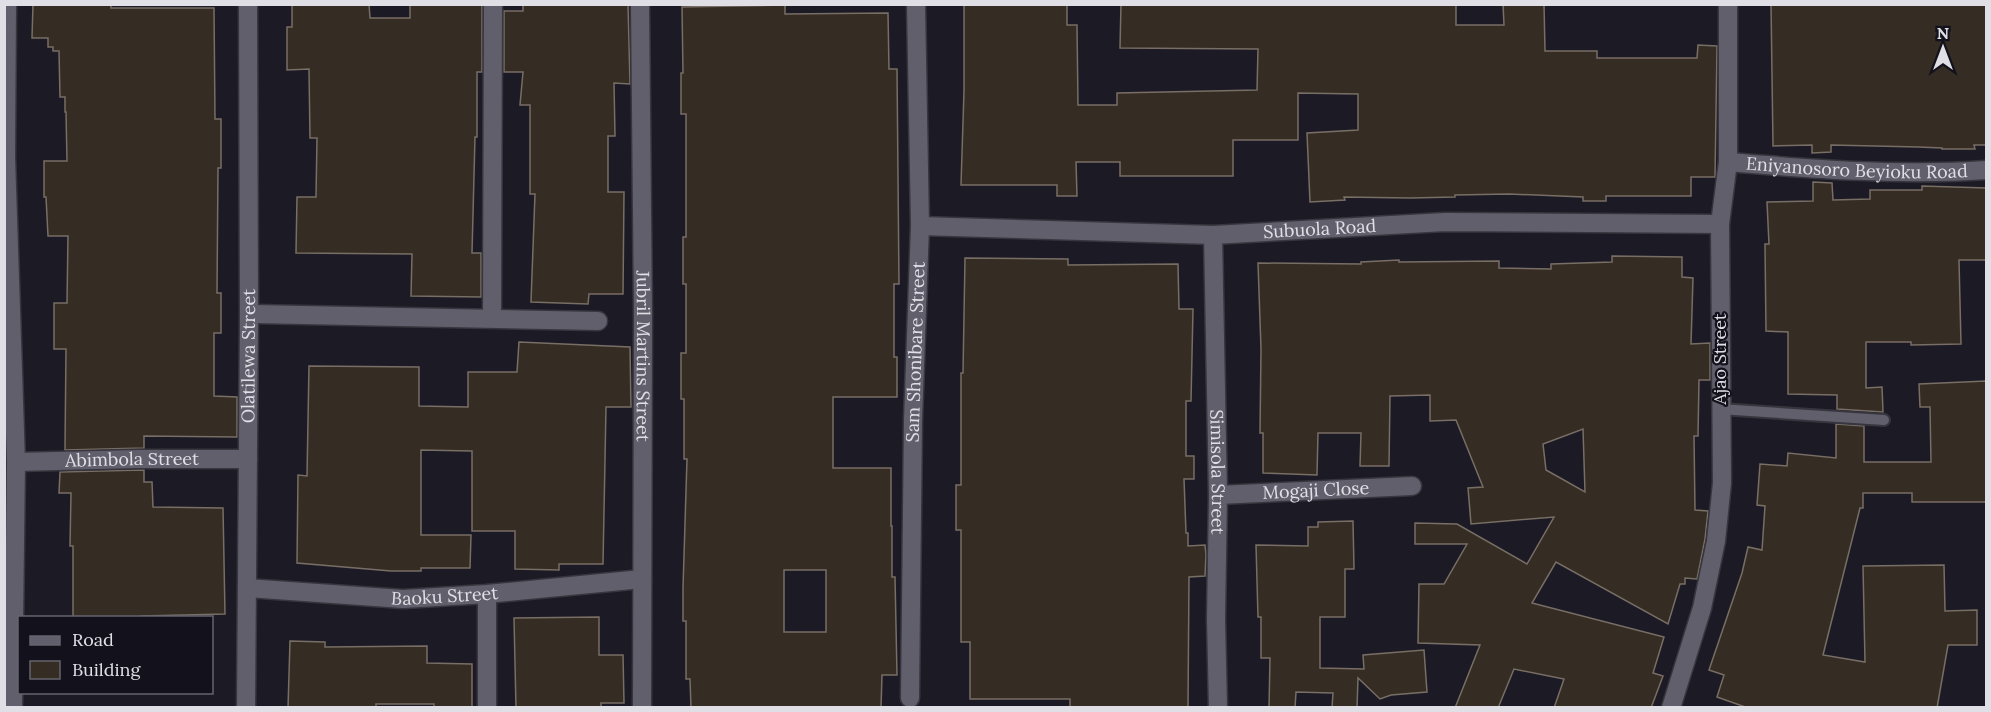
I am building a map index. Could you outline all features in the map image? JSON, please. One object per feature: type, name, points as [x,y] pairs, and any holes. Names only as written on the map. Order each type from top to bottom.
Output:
[{"type":"street","points":[[7,4],[6,157],[16,462],[13,708]]},
{"type":"street","name":"Olatilewa Street","points":[[246,708],[249,314],[248,4]]},
{"type":"street","points":[[492,318],[493,4]]},
{"type":"street","name":"Jubril Martins Street","points":[[640,4],[643,313],[642,708]]},
{"type":"street","name":"Sam Shonibare Street","points":[[910,698],[913,420],[920,226],[916,4]]},
{"type":"street","name":"Ajao Street","points":[[1671,708],[1702,608],[1716,541],[1722,483],[1720,224],[1728,162],[1728,4]]},
{"type":"street","name":"Eniyanosoro Beyioku Road","points":[[1728,162],[1844,171],[1986,171]]},
{"type":"street","name":"Subuola Road","points":[[920,226],[1213,235],[1445,222],[1720,224]]},
{"type":"street","name":"Simisola Street","points":[[1213,235],[1218,495],[1216,620],[1218,708]]},
{"type":"street","points":[[249,314],[598,321]]},
{"type":"street","name":"Abimbola Street","points":[[16,462],[248,459]]},
{"type":"street","name":"Mogaji Close","points":[[1218,495],[1412,486]]},
{"type":"street","name":"Baoku Street","points":[[247,588],[403,599],[487,594],[642,579]]},
{"type":"street","points":[[487,594],[487,708]]},
{"type":"lane","points":[[1720,409],[1884,420]]},
{"type":"building","points":[[33,4],[111,5],[111,8],[214,8],[215,119],[221,119],[221,168],[218,168],[217,293],[221,293],[221,333],[214,333],[214,396],[237,397],[237,437],[144,436],[144,448],[65,450],[66,349],[54,349],[54,303],[67,303],[68,236],[48,236],[46,197],[44,197],[44,161],[67,161],[65,97],[60,97],[59,51],[53,51],[53,47],[48,47],[48,38],[32,38]]},
{"type":"building","points":[[292,4],[369,4],[370,18],[410,18],[410,4],[482,4],[482,72],[477,72],[472,253],[481,253],[481,297],[411,296],[412,254],[296,253],[297,197],[316,197],[317,138],[310,138],[309,69],[287,70],[287,27],[292,27]]},
{"type":"building","points":[[523,4],[628,4],[630,84],[614,83],[615,136],[608,136],[608,192],[624,192],[623,294],[589,294],[588,304],[531,302],[535,194],[530,194],[530,105],[520,105],[523,72],[504,72],[504,11],[523,11]]},
{"type":"building","points":[[964,4],[1067,4],[1067,25],[1077,25],[1078,105],[1117,105],[1117,93],[1257,90],[1258,49],[1120,48],[1121,4],[1456,4],[1456,25],[1504,25],[1503,4],[1544,4],[1545,51],[1597,51],[1597,58],[1697,58],[1698,45],[1717,46],[1715,177],[1691,177],[1691,196],[1606,196],[1606,201],[1583,201],[1583,197],[1509,194],[1410,198],[1344,197],[1345,200],[1310,202],[1307,133],[1358,130],[1358,94],[1298,93],[1298,140],[1233,140],[1233,176],[1120,176],[1120,162],[1076,162],[1077,196],[1057,196],[1057,185],[961,185]]},
{"type":"building","points":[[1771,4],[1986,4],[1986,145],[1974,145],[1975,149],[1942,149],[1831,145],[1831,152],[1812,153],[1812,145],[1773,146]]},
{"type":"building","points":[[785,5],[785,14],[888,13],[889,69],[897,69],[899,284],[894,284],[894,357],[897,357],[897,397],[833,397],[833,468],[891,468],[892,577],[895,577],[897,675],[882,675],[881,708],[691,708],[690,679],[686,679],[686,621],[683,621],[687,459],[684,459],[684,399],[681,399],[681,353],[686,353],[683,237],[686,237],[686,114],[681,114],[682,7]],"holes":[[[784,570],[826,570],[826,632],[784,632]]]},
{"type":"building","points":[[1813,182],[1832,183],[1833,200],[1870,199],[1870,190],[1922,190],[1922,186],[1986,188],[1986,260],[1959,260],[1961,344],[1911,345],[1911,342],[1866,342],[1866,388],[1882,387],[1883,412],[1837,409],[1837,395],[1788,394],[1788,332],[1766,331],[1765,244],[1769,244],[1767,202],[1813,201]]},
{"type":"building","points":[[1612,256],[1682,257],[1682,277],[1693,278],[1691,344],[1710,343],[1710,380],[1699,380],[1698,436],[1694,436],[1695,510],[1708,511],[1697,579],[1685,578],[1685,584],[1680,584],[1668,624],[1556,562],[1532,603],[1664,637],[1653,673],[1663,676],[1651,708],[1554,708],[1564,679],[1514,669],[1498,708],[1455,708],[1480,645],[1418,643],[1419,584],[1444,584],[1467,544],[1415,544],[1415,523],[1457,524],[1527,564],[1554,517],[1471,524],[1468,488],[1483,487],[1456,420],[1430,421],[1430,395],[1390,396],[1389,466],[1360,466],[1361,433],[1318,433],[1317,475],[1263,473],[1263,433],[1260,433],[1261,349],[1258,263],[1361,264],[1361,262],[1399,260],[1399,262],[1499,261],[1499,268],[1551,269],[1551,264],[1612,262]],"holes":[[[1583,429],[1585,492],[1546,470],[1543,444]]]},
{"type":"building","points":[[965,258],[1068,259],[1068,265],[1178,264],[1179,309],[1193,309],[1191,401],[1186,401],[1186,456],[1194,456],[1194,479],[1184,479],[1186,533],[1188,533],[1188,546],[1205,545],[1206,555],[1205,576],[1189,577],[1188,708],[1070,708],[1070,699],[970,699],[970,642],[961,642],[961,530],[956,530],[956,485],[961,485],[961,373],[963,373]]},
{"type":"building","points":[[519,342],[630,347],[631,407],[606,407],[603,564],[559,564],[559,570],[515,569],[515,531],[472,531],[472,451],[421,450],[421,535],[471,535],[470,568],[421,568],[421,571],[391,571],[297,563],[298,475],[307,476],[309,366],[419,367],[419,406],[468,407],[468,372],[517,372]]},
{"type":"building","points":[[1986,381],[1986,502],[1912,502],[1912,493],[1863,493],[1863,508],[1860,508],[1823,655],[1865,662],[1863,566],[1944,565],[1945,611],[1977,610],[1977,645],[1948,645],[1937,708],[1748,708],[1717,697],[1724,675],[1709,670],[1742,573],[1748,547],[1762,550],[1765,506],[1757,505],[1760,464],[1787,466],[1788,453],[1836,458],[1836,424],[1864,426],[1864,462],[1931,462],[1930,407],[1920,407],[1919,384]]},
{"type":"building","points":[[144,470],[144,482],[152,482],[153,507],[223,508],[225,614],[73,616],[73,546],[70,546],[71,493],[59,493],[60,472]]},
{"type":"building","points":[[1353,521],[1354,569],[1345,569],[1345,617],[1320,617],[1320,668],[1364,669],[1363,655],[1424,650],[1427,692],[1391,695],[1380,699],[1358,678],[1357,708],[1332,708],[1333,693],[1296,692],[1295,708],[1269,708],[1270,658],[1261,658],[1261,617],[1258,617],[1256,545],[1308,546],[1308,527],[1318,527],[1318,522]]},
{"type":"building","points":[[599,617],[599,655],[623,655],[624,703],[601,703],[601,708],[516,708],[514,618]]},
{"type":"building","points":[[290,641],[325,642],[325,647],[427,646],[427,663],[472,664],[472,708],[434,708],[434,704],[376,704],[376,708],[288,708]]}]
